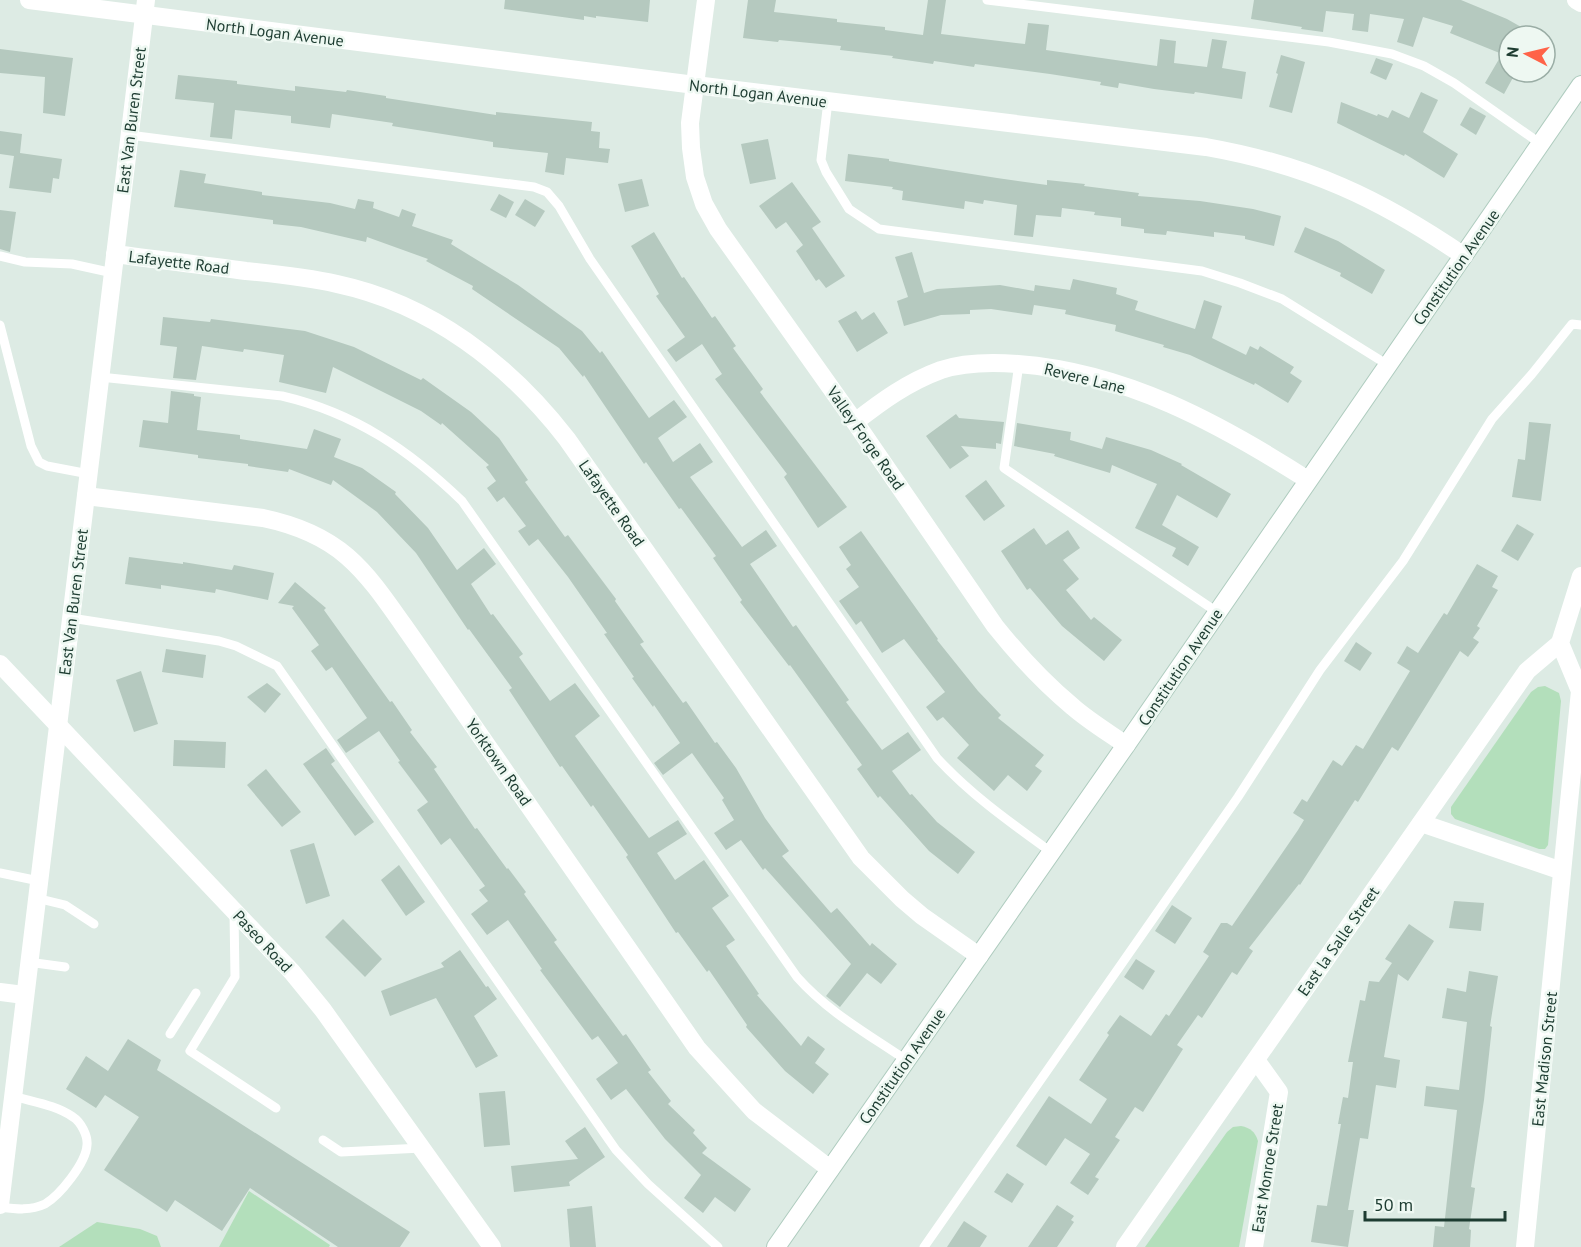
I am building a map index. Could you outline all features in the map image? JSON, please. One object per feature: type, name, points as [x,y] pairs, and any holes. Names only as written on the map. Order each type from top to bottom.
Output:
[{"type":"street","name":"North Logan Avenue","points":[[29,0],[145,7],[695,85],[1206,147],[1254,156],[1323,178],[1360,194],[1425,230],[1464,256]]},
{"type":"street","name":"Valley Forge Road","points":[[706,0],[690,123],[691,148],[695,177],[704,204],[718,229],[855,422],[965,583],[1019,655],[1075,709],[1126,745]]},
{"type":"street","points":[[1576,0],[1581,3]]},
{"type":"street","name":"East Van Buren Street","points":[[0,1206],[3,1147],[13,1096],[145,7]]},
{"type":"street","name":"Constitution Avenue","points":[[776,1247],[1581,86]]},
{"type":"street","name":"Lafayette Road","points":[[115,254],[338,284],[404,306],[461,337],[490,358],[535,401],[567,439],[861,858],[902,900],[979,956]]},
{"type":"street","name":"Revere Lane","points":[[855,422],[888,396],[914,381],[942,370],[968,364],[993,362],[1074,371],[1113,382],[1192,412],[1308,480]]},
{"type":"street","name":"Yorktown Road","points":[[86,496],[288,523],[310,531],[349,556],[381,594],[411,636],[696,1048],[753,1111],[830,1168]]},
{"type":"street","points":[[1560,644],[1581,576]]},
{"type":"street","name":"East la Salle Street","points":[[1125,1247],[1527,671],[1560,644]]},
{"type":"street","name":"East Madison Street","points":[[1525,1247],[1580,691],[1560,644]]},
{"type":"street","name":"Paseo Road","points":[[0,664],[309,991],[492,1247]]},
{"type":"street","points":[[1421,823],[1562,871]]},
{"type":"street","points":[[0,992],[24,995]]},
{"type":"street","name":"East Monroe Street","points":[[1254,1247],[1279,1092],[1256,1060]]},
{"type":"lane","points":[[987,0],[1329,42],[1392,54],[1424,66],[1454,83],[1541,144]]},
{"type":"lane","points":[[828,101],[821,160],[849,208],[879,229],[1202,271],[1240,282],[1281,299],[1388,365]]},
{"type":"lane","points":[[129,135],[534,187],[547,192],[559,206],[602,278],[937,758],[958,781],[1051,852]]},
{"type":"lane","points":[[0,256],[25,262],[72,264],[113,273]]},
{"type":"lane","points":[[924,1247],[1238,797],[1320,669],[1403,561],[1492,419],[1533,374],[1572,324],[1581,325]]},
{"type":"lane","points":[[0,325],[31,446],[39,462],[47,466],[89,474]]},
{"type":"lane","points":[[1019,364],[1004,468],[1218,612]]},
{"type":"lane","points":[[100,377],[282,396],[305,401],[374,431],[445,484],[462,501],[797,977],[814,996],[834,1012],[906,1060]]},
{"type":"lane","points":[[71,618],[219,641],[236,646],[276,666],[616,1150],[648,1184],[718,1247]]},
{"type":"lane","points":[[0,873],[66,904],[94,924]]},
{"type":"lane","points":[[234,910],[235,977],[190,1051],[276,1108]]},
{"type":"lane","points":[[28,962],[65,967]]},
{"type":"lane","points":[[170,1034],[196,993]]},
{"type":"lane","points":[[0,1206],[30,1210],[47,1203],[78,1169],[87,1145],[82,1126],[74,1117],[55,1107],[13,1096]]},
{"type":"lane","points":[[323,1140],[341,1152],[422,1148]]},
{"type":"green space","points":[[1545,686],[1559,693],[1561,701],[1548,845],[1545,849],[1539,849],[1455,819],[1451,814],[1451,807],[1531,692],[1538,687]]},
{"type":"green space","points":[[1241,1126],[1252,1131],[1258,1141],[1239,1247],[1145,1247],[1227,1132],[1233,1127]]},
{"type":"green space","points":[[249,1191],[330,1245],[329,1247],[219,1247]]},
{"type":"green space","points":[[97,1222],[140,1229],[157,1236],[161,1247],[59,1247]]},
{"type":"building","points":[[505,0],[650,0],[648,22],[596,16],[596,18],[584,16],[584,20],[504,9]]},
{"type":"building","points":[[748,0],[776,0],[774,12],[837,19],[837,22],[885,27],[885,30],[923,35],[928,0],[946,0],[941,34],[1025,44],[1028,23],[1049,25],[1046,50],[1157,66],[1160,39],[1176,41],[1174,63],[1207,67],[1212,39],[1227,41],[1222,68],[1246,72],[1242,99],[1119,83],[1118,88],[1100,85],[1101,82],[975,64],[974,67],[892,58],[893,56],[840,50],[841,46],[743,38]]},
{"type":"building","points":[[1254,0],[1461,0],[1516,24],[1497,24],[1497,52],[1450,33],[1453,26],[1423,17],[1413,47],[1397,42],[1404,19],[1370,14],[1368,32],[1352,30],[1354,14],[1326,11],[1323,32],[1251,19]]},
{"type":"building","points":[[0,49],[73,58],[65,116],[43,113],[45,77],[0,73]]},
{"type":"building","points":[[1281,55],[1305,62],[1292,113],[1269,107]]},
{"type":"building","points":[[1376,58],[1393,64],[1386,80],[1370,73]]},
{"type":"building","points":[[1497,63],[1497,84],[1509,84],[1504,94],[1485,83]]},
{"type":"building","points":[[178,75],[237,81],[237,84],[295,91],[295,86],[346,92],[347,90],[496,115],[496,112],[592,122],[591,131],[600,132],[599,148],[610,149],[608,163],[566,158],[564,175],[545,172],[548,153],[493,147],[493,142],[332,114],[330,128],[291,123],[291,116],[235,110],[232,139],[210,137],[214,103],[175,99]]},
{"type":"building","points":[[1421,92],[1438,100],[1423,132],[1458,154],[1444,178],[1405,154],[1404,156],[1337,123],[1341,102],[1377,116],[1378,114],[1388,118],[1392,110],[1409,118]]},
{"type":"building","points":[[1470,107],[1486,116],[1476,135],[1460,125]]},
{"type":"building","points":[[0,131],[22,134],[20,153],[62,159],[59,179],[53,178],[51,193],[9,188],[14,156],[0,154]]},
{"type":"building","points":[[768,139],[776,179],[750,184],[741,144]]},
{"type":"building","points":[[848,154],[1047,185],[1047,180],[1085,184],[1084,186],[1139,193],[1138,196],[1200,201],[1281,216],[1274,246],[1245,239],[1245,236],[1214,232],[1214,237],[1167,231],[1166,235],[1144,233],[1144,229],[1121,226],[1121,218],[1062,208],[1061,217],[1036,215],[1033,237],[1014,235],[1017,205],[984,200],[983,204],[965,201],[964,209],[902,200],[903,191],[892,189],[893,187],[845,181]]},
{"type":"building","points":[[180,170],[206,174],[204,183],[262,192],[262,195],[330,203],[355,209],[358,199],[374,202],[373,208],[399,217],[402,209],[416,214],[412,226],[453,240],[451,244],[518,285],[582,331],[600,353],[602,351],[649,418],[674,400],[687,417],[658,438],[673,462],[700,443],[713,462],[690,477],[742,547],[766,530],[777,546],[750,564],[793,627],[796,625],[849,700],[846,702],[882,750],[908,732],[921,750],[892,771],[910,795],[912,794],[937,822],[975,852],[958,874],[929,851],[880,796],[878,798],[857,769],[862,765],[790,665],[740,602],[742,600],[713,558],[716,556],[646,462],[644,464],[584,375],[583,377],[559,348],[472,289],[473,286],[426,261],[428,259],[367,237],[366,242],[301,227],[273,224],[273,220],[174,207]]},
{"type":"building","points":[[642,179],[649,206],[625,212],[618,184]]},
{"type":"building","points":[[792,182],[821,222],[812,228],[845,276],[826,288],[819,279],[816,281],[796,251],[803,245],[786,222],[776,229],[759,206]]},
{"type":"building","points":[[499,194],[514,202],[506,218],[490,210]]},
{"type":"building","points":[[525,199],[545,211],[535,227],[515,215]]},
{"type":"building","points":[[0,210],[16,212],[10,252],[0,249]]},
{"type":"building","points":[[1305,227],[1338,241],[1385,270],[1372,294],[1340,276],[1341,273],[1294,252]]},
{"type":"building","points":[[654,232],[682,278],[684,277],[712,318],[715,316],[736,346],[733,348],[763,389],[760,392],[847,507],[818,528],[784,477],[787,474],[715,379],[722,374],[702,344],[676,362],[667,350],[685,337],[656,296],[659,294],[631,246]]},
{"type":"building","points":[[912,252],[924,293],[937,289],[1000,285],[1034,291],[1035,285],[1070,290],[1073,279],[1117,288],[1116,294],[1138,301],[1135,310],[1195,329],[1204,300],[1222,306],[1212,338],[1246,355],[1250,346],[1258,350],[1260,346],[1294,367],[1290,373],[1302,381],[1288,403],[1255,383],[1254,385],[1190,355],[1115,331],[1116,325],[1065,314],[1066,310],[1034,305],[1032,315],[991,309],[970,310],[970,314],[941,315],[904,326],[897,301],[908,297],[895,257]]},
{"type":"building","points":[[856,311],[862,320],[874,312],[888,333],[857,352],[838,321]]},
{"type":"building","points":[[163,317],[210,322],[211,319],[305,331],[354,347],[421,380],[423,378],[471,412],[499,438],[528,480],[525,482],[565,537],[568,535],[616,599],[615,601],[644,642],[640,644],[683,703],[686,701],[715,743],[717,742],[736,768],[765,818],[789,851],[782,856],[831,913],[837,908],[870,946],[872,943],[897,964],[881,984],[867,973],[840,1007],[826,996],[851,964],[765,868],[763,870],[741,840],[726,850],[714,833],[734,820],[722,800],[724,798],[692,753],[663,775],[654,763],[680,743],[632,678],[634,677],[604,634],[607,633],[568,577],[538,539],[529,546],[518,531],[526,526],[504,497],[497,502],[487,488],[496,481],[486,467],[489,465],[442,423],[441,425],[421,411],[333,367],[326,393],[279,382],[284,355],[202,346],[196,380],[173,378],[177,347],[160,345]]},
{"type":"building","points":[[171,391],[201,397],[197,430],[240,435],[240,439],[307,449],[314,429],[341,439],[334,457],[362,468],[396,492],[395,494],[428,528],[457,570],[484,548],[496,564],[471,584],[491,615],[493,614],[523,654],[519,657],[550,701],[575,683],[600,716],[575,736],[649,838],[678,820],[687,834],[657,853],[675,880],[704,860],[729,896],[712,908],[735,940],[726,946],[759,994],[757,995],[801,1046],[808,1036],[825,1049],[815,1063],[829,1074],[813,1094],[785,1071],[746,1027],[747,1025],[709,970],[707,972],[678,932],[676,933],[626,857],[628,855],[593,805],[591,807],[562,766],[560,767],[509,690],[512,688],[468,630],[416,553],[377,512],[333,480],[331,485],[289,469],[288,472],[198,458],[198,455],[139,447],[143,420],[168,423]]},
{"type":"building","points":[[956,414],[959,418],[1004,422],[1001,444],[996,443],[996,449],[961,446],[969,456],[950,469],[926,436]]},
{"type":"building","points":[[1529,422],[1551,424],[1541,501],[1512,497],[1518,459],[1525,460]]},
{"type":"building","points":[[1017,423],[1071,432],[1070,440],[1102,449],[1106,437],[1151,450],[1182,464],[1231,494],[1217,518],[1177,495],[1162,525],[1199,547],[1188,566],[1172,556],[1176,548],[1135,528],[1157,484],[1112,465],[1110,473],[1054,456],[1055,454],[1014,446]]},
{"type":"building","points":[[986,480],[1005,506],[984,521],[965,496]]},
{"type":"building","points":[[1517,524],[1534,534],[1518,561],[1501,551]]},
{"type":"building","points":[[1034,528],[1046,545],[1068,530],[1080,548],[1063,560],[1079,579],[1066,590],[1091,620],[1094,617],[1122,640],[1104,661],[1062,626],[1030,588],[1027,590],[1001,551]]},
{"type":"building","points":[[861,531],[937,640],[978,691],[1001,715],[998,718],[1044,755],[1035,766],[1042,771],[1027,791],[1008,775],[994,791],[957,758],[969,745],[943,717],[937,721],[926,707],[945,692],[904,639],[882,653],[861,621],[856,625],[839,601],[859,587],[846,569],[851,565],[839,547]]},
{"type":"building","points":[[129,557],[183,564],[183,562],[232,570],[234,565],[274,573],[268,600],[216,589],[215,593],[161,585],[161,589],[125,584]]},
{"type":"building","points":[[1477,564],[1498,576],[1492,587],[1498,590],[1477,626],[1480,628],[1473,638],[1479,642],[1468,657],[1460,651],[1398,751],[1392,747],[1358,802],[1355,800],[1300,885],[1249,948],[1253,951],[1237,975],[1232,972],[1202,1018],[1198,1015],[1177,1045],[1183,1049],[1143,1112],[1135,1107],[1115,1137],[1120,1140],[1095,1177],[1099,1179],[1088,1195],[1070,1183],[1090,1154],[1065,1138],[1046,1166],[1016,1146],[1049,1096],[1091,1124],[1107,1099],[1079,1080],[1109,1035],[1107,1033],[1120,1015],[1151,1036],[1166,1014],[1169,1016],[1209,956],[1203,952],[1221,923],[1232,926],[1298,830],[1304,820],[1293,813],[1302,799],[1307,802],[1333,760],[1342,766],[1356,745],[1363,749],[1410,671],[1397,663],[1407,646],[1418,653],[1444,613],[1447,615]]},
{"type":"building","points":[[295,582],[326,608],[324,610],[390,702],[392,701],[412,730],[410,732],[437,767],[434,769],[475,829],[477,828],[526,892],[524,894],[557,940],[554,942],[623,1036],[626,1034],[651,1070],[648,1072],[671,1101],[668,1104],[695,1130],[693,1133],[707,1148],[702,1153],[751,1189],[735,1212],[715,1197],[703,1213],[684,1198],[701,1175],[665,1139],[626,1089],[611,1100],[596,1079],[618,1063],[598,1036],[592,1040],[540,970],[542,969],[508,920],[487,935],[471,914],[488,901],[479,890],[485,886],[450,838],[441,845],[417,810],[428,802],[398,762],[400,761],[379,731],[346,753],[337,740],[367,718],[332,667],[326,671],[311,651],[319,645],[292,608],[294,606],[278,603]]},
{"type":"building","points":[[1356,642],[1372,653],[1360,671],[1344,661]]},
{"type":"building","points":[[166,649],[206,655],[203,678],[162,672]]},
{"type":"building","points":[[141,671],[158,724],[134,732],[116,680]]},
{"type":"building","points":[[267,683],[281,694],[265,713],[247,697]]},
{"type":"building","points":[[174,740],[226,742],[225,768],[173,766]]},
{"type":"building","points":[[326,748],[335,761],[331,764],[374,822],[355,836],[303,764]]},
{"type":"building","points":[[266,769],[301,812],[282,827],[247,785]]},
{"type":"building","points":[[314,843],[330,896],[306,904],[290,850]]},
{"type":"building","points":[[399,865],[425,902],[406,916],[381,880]]},
{"type":"building","points":[[1454,901],[1484,903],[1481,931],[1449,928]]},
{"type":"building","points":[[1172,905],[1192,918],[1175,944],[1155,931]]},
{"type":"building","points":[[343,919],[382,959],[365,977],[325,937]]},
{"type":"building","points":[[1409,924],[1434,941],[1408,981],[1398,974],[1384,1057],[1400,1060],[1396,1088],[1376,1085],[1368,1139],[1360,1138],[1348,1210],[1354,1210],[1348,1247],[1311,1242],[1317,1205],[1327,1206],[1341,1124],[1338,1124],[1343,1097],[1348,1098],[1353,1062],[1348,1062],[1360,1000],[1365,1001],[1369,981],[1379,982],[1392,963],[1385,959]]},
{"type":"building","points":[[460,950],[497,999],[474,1016],[498,1056],[476,1068],[436,998],[390,1016],[381,991],[444,967],[441,963]]},
{"type":"building","points":[[1136,959],[1155,971],[1143,990],[1124,977]]},
{"type":"building","points":[[1469,971],[1498,976],[1490,1026],[1492,1027],[1484,1100],[1471,1187],[1475,1188],[1469,1229],[1471,1230],[1470,1247],[1433,1247],[1435,1226],[1444,1227],[1457,1110],[1424,1106],[1426,1086],[1459,1090],[1467,1022],[1442,1018],[1447,988],[1466,992]]},
{"type":"building","points":[[128,1039],[161,1060],[157,1070],[410,1232],[400,1247],[338,1247],[250,1188],[222,1231],[175,1200],[167,1212],[104,1170],[139,1117],[105,1095],[96,1108],[66,1089],[86,1056],[108,1071]]},
{"type":"building","points":[[505,1091],[510,1145],[484,1147],[479,1093]]},
{"type":"building","points":[[585,1127],[605,1157],[569,1182],[570,1186],[514,1192],[511,1166],[578,1159],[565,1141]]},
{"type":"building","points":[[1007,1173],[1024,1184],[1012,1203],[994,1192]]},
{"type":"building","points":[[1057,1205],[1074,1216],[1071,1220],[1074,1222],[1057,1247],[1028,1247]]},
{"type":"building","points":[[592,1206],[596,1247],[570,1247],[567,1209]]},
{"type":"building","points":[[964,1221],[987,1236],[980,1247],[947,1247]]}]
